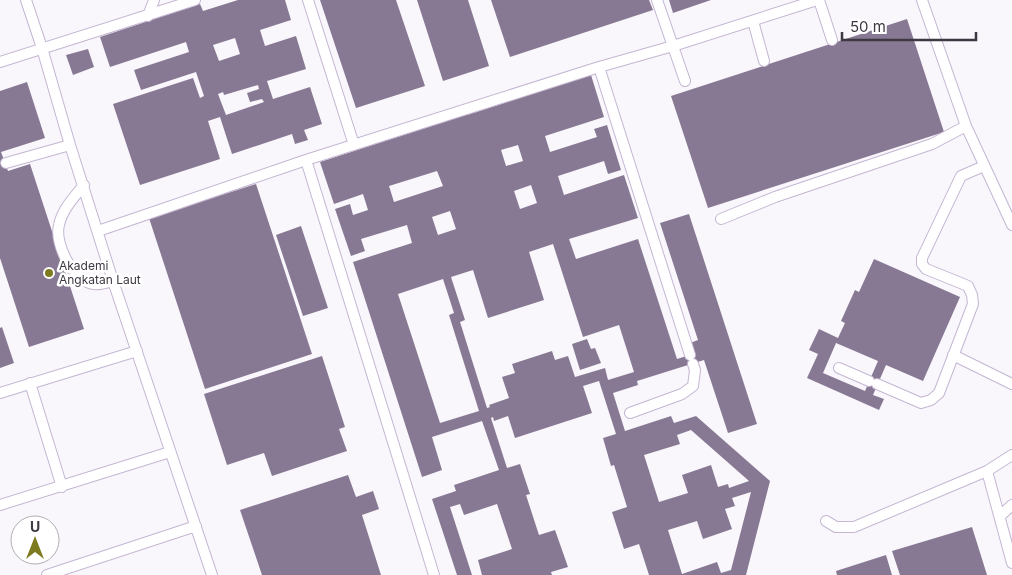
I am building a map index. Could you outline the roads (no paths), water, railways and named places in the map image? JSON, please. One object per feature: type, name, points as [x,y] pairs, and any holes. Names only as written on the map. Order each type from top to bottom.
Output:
[{"type":"lane","points":[[26,0],[113,281],[212,575]]},
{"type":"lane","points":[[148,16],[154,0]]},
{"type":"lane","points":[[0,62],[195,0]]},
{"type":"lane","points":[[308,0],[354,145]]},
{"type":"lane","points":[[656,0],[685,81]]},
{"type":"lane","points":[[98,230],[306,160],[818,0],[832,40]]},
{"type":"lane","points":[[922,0],[966,126],[1012,225]]},
{"type":"lane","points":[[753,21],[764,61]]},
{"type":"lane","points":[[599,67],[695,370],[693,386],[682,394],[630,413]]},
{"type":"lane","points":[[721,219],[775,197],[932,144],[966,126]]},
{"type":"lane","points":[[6,163],[70,145]]},
{"type":"lane","points":[[306,160],[434,575]]},
{"type":"lane","points":[[839,368],[920,403],[931,400],[939,393],[973,304],[972,295],[968,286],[926,268],[922,264],[922,258],[961,176],[984,166]]},
{"type":"lane","points":[[84,185],[69,204],[59,222],[57,233],[59,245],[73,270],[82,279],[94,284],[113,281]]},
{"type":"lane","points":[[0,393],[137,351]]},
{"type":"lane","points":[[953,355],[1012,384]]},
{"type":"lane","points":[[30,383],[62,487]]},
{"type":"lane","points":[[0,506],[170,452]]},
{"type":"lane","points":[[826,521],[836,527],[854,527],[987,471],[1012,455]]},
{"type":"lane","points":[[987,471],[1012,563]]},
{"type":"lane","points":[[1000,516],[1012,505]]},
{"type":"lane","points":[[47,575],[196,526]]},
{"type":"place","name":"Akademi Angkatan Laut","points":[[49,273]]}]
